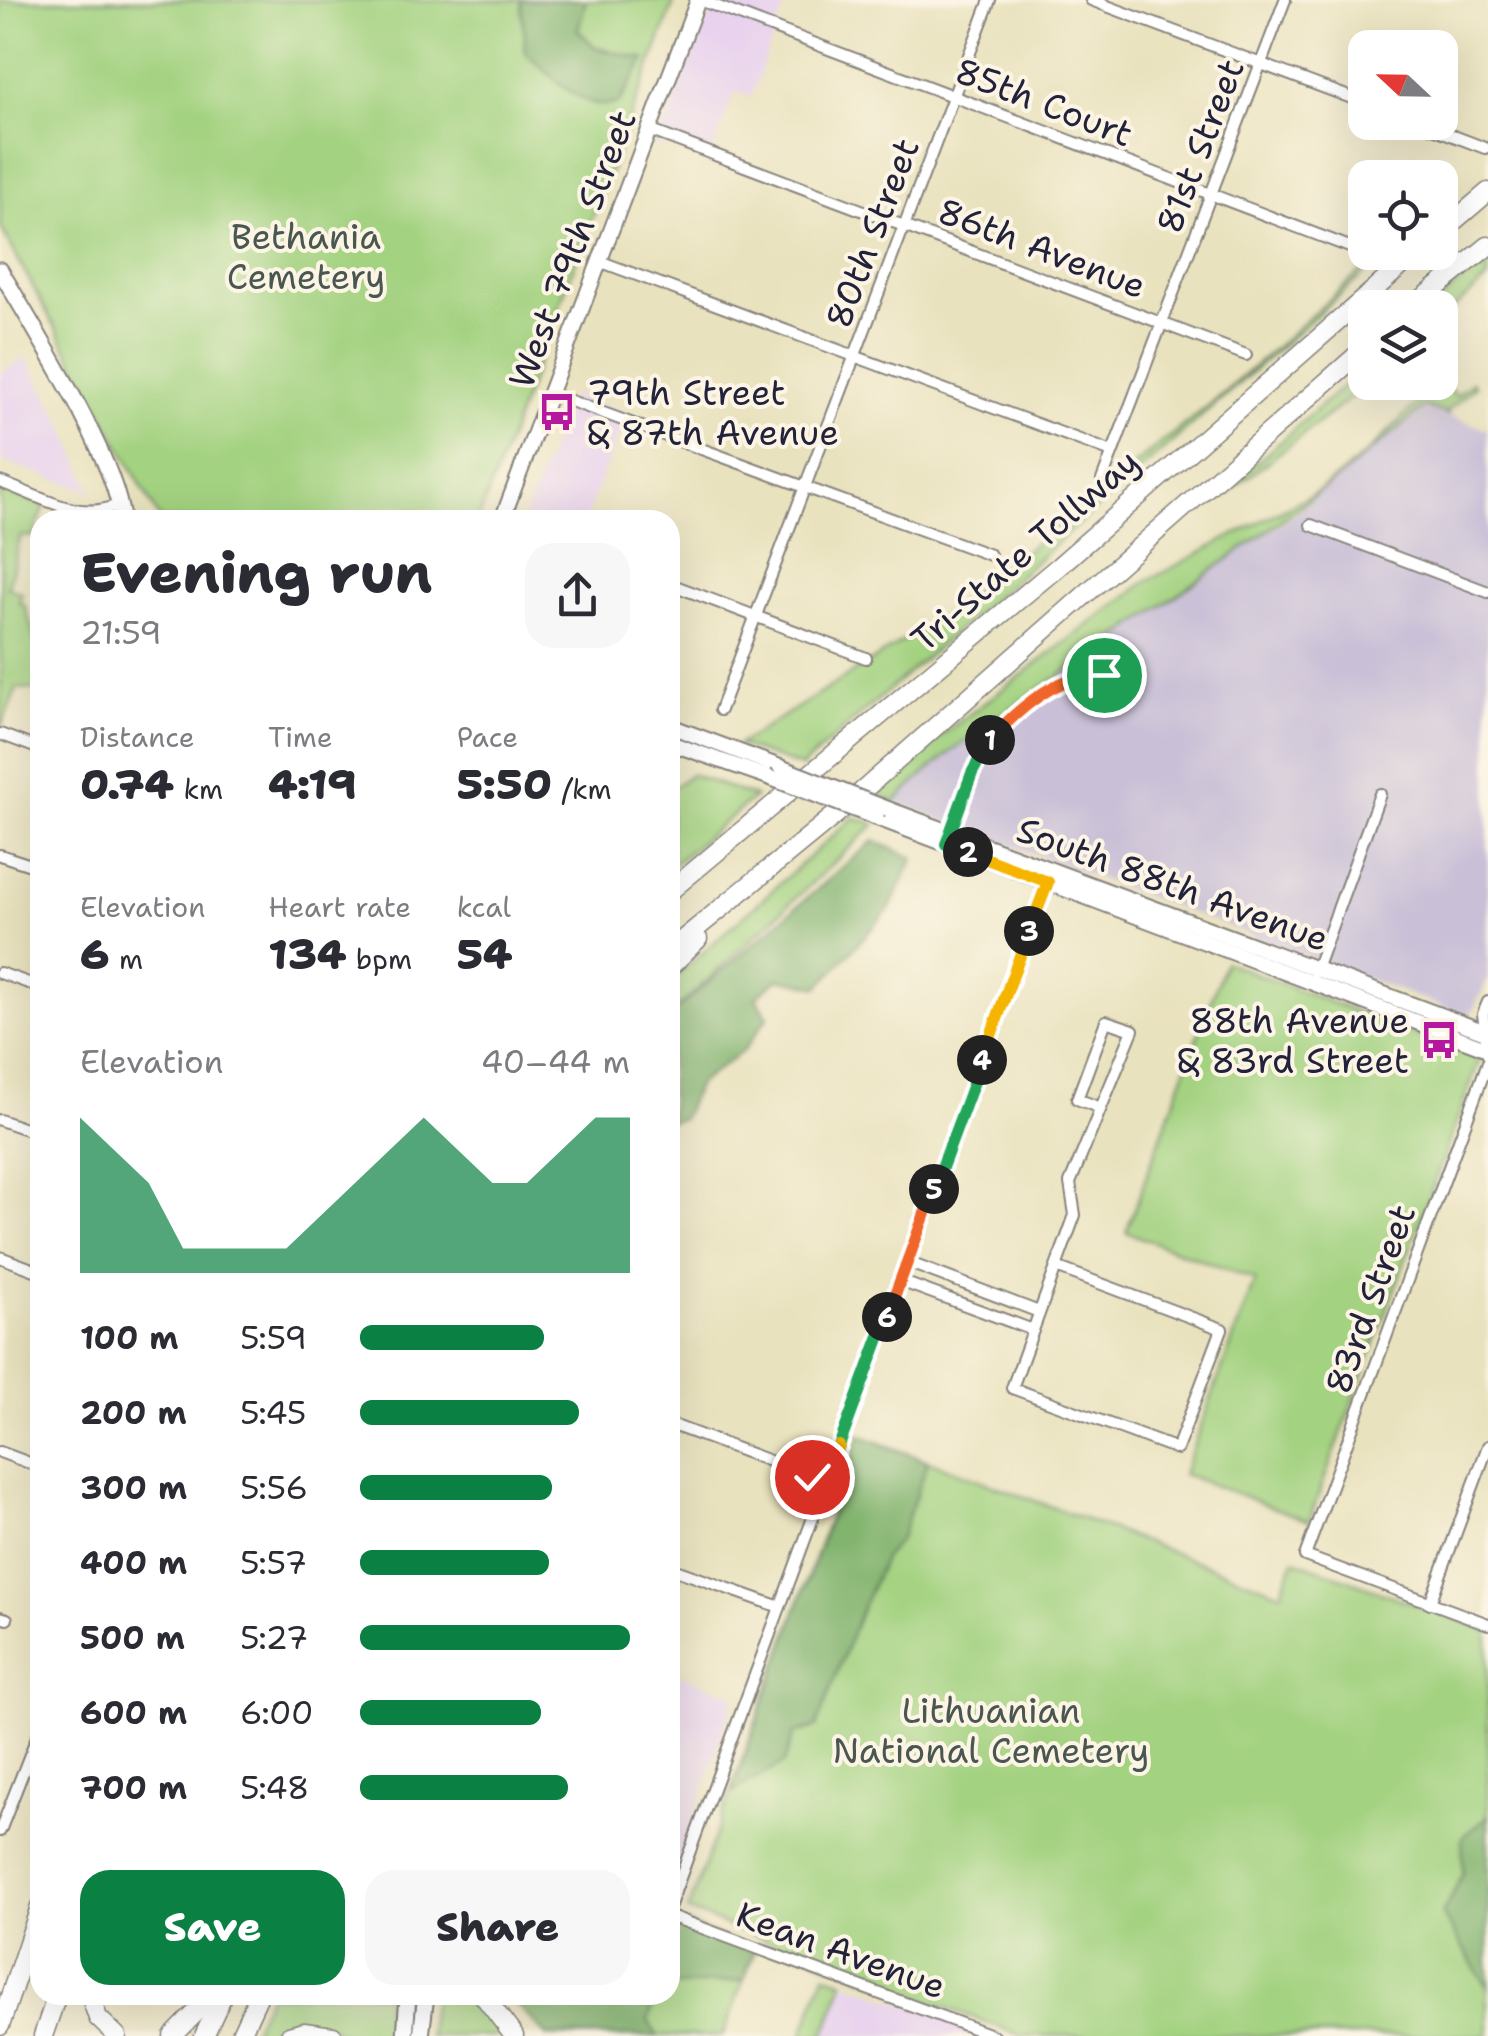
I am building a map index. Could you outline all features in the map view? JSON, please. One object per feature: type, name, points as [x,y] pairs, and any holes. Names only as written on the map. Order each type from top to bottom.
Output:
[{"type":"highway","points":[[1458,218],[1488,192]]},
{"type":"highway","points":[[1434,290],[1488,246]]},
{"type":"highway","name":"Tri-State Tollway","points":[[680,884],[1059,566],[1396,270]]},
{"type":"highway","name":"Tri-State Tollway","points":[[680,942],[834,816],[1348,363]]},
{"type":"highway","points":[[680,956],[726,903]]},
{"type":"highway","points":[[0,2026],[30,1937]]},
{"type":"highway","points":[[43,2036],[54,2005]]},
{"type":"highway","points":[[93,2005],[98,2018],[118,2036]]},
{"type":"highway","points":[[173,2036],[203,2005]]},
{"type":"highway","points":[[204,2036],[218,2005]]},
{"type":"highway","points":[[240,2036],[254,2005]]},
{"type":"highway","points":[[491,2005],[514,2036]]},
{"type":"highway","points":[[289,2036],[304,2032],[333,2036]]},
{"type":"main road","points":[[0,270],[63,381],[120,510]]},
{"type":"main road","points":[[405,2036],[407,2005]]},
{"type":"main road","points":[[421,2036],[425,2005]]},
{"type":"street","name":"85th Court","points":[[699,0],[1348,247]]},
{"type":"street","name":"West 79th Street","points":[[506,510],[699,0]]},
{"type":"street","name":"80th Street","points":[[720,710],[990,0]]},
{"type":"street","points":[[1092,0],[1348,97]]},
{"type":"street","name":"81st Street","points":[[1102,480],[1285,0]]},
{"type":"street","name":"86th Avenue","points":[[649,130],[1246,356]]},
{"type":"street","points":[[1458,137],[1486,148]]},
{"type":"street","points":[[600,260],[1112,452]]},
{"type":"street","points":[[549,393],[990,556]]},
{"type":"street","points":[[0,482],[76,510]]},
{"type":"street","points":[[1311,524],[1488,592]]},
{"type":"street","points":[[680,588],[866,658]]},
{"type":"street","points":[[948,838],[988,742],[1012,716],[1082,673],[1104,675]]},
{"type":"street","name":"South 88th Avenue","points":[[680,730],[774,772],[1314,976],[1487,1032]]},
{"type":"street","points":[[0,734],[30,744]]},
{"type":"street","name":"South 88th Avenue","points":[[680,746],[774,772]]},
{"type":"street","points":[[1314,976],[1380,794]]},
{"type":"street","points":[[0,854],[30,864]]},
{"type":"street","points":[[680,1878],[1050,876]]},
{"type":"street","points":[[0,972],[30,984]]},
{"type":"street","name":"South 88th Avenue","points":[[1314,976],[1488,1054]]},
{"type":"street","name":"83rd Street","points":[[1430,1603],[1305,1556],[1488,1054],[1488,1002]]},
{"type":"street","points":[[1056,1267],[1222,1330],[1177,1448],[1012,1388],[1039,1312],[1075,1215],[1070,1183],[1098,1107],[1107,1102],[1133,1030],[1106,1021],[1076,1099],[1098,1107]]},
{"type":"street","points":[[0,1120],[30,1130]]},
{"type":"street","points":[[0,1257],[30,1268]]},
{"type":"street","points":[[907,1262],[1039,1312]]},
{"type":"street","points":[[900,1281],[1033,1330]]},
{"type":"street","points":[[680,1428],[826,1482]]},
{"type":"street","points":[[1488,1446],[1430,1603],[1488,1624]]},
{"type":"street","points":[[0,1452],[30,1463]]},
{"type":"street","points":[[680,1572],[780,1608]]},
{"type":"street","points":[[0,1830],[30,1754]]},
{"type":"street","name":"Kean Avenue","points":[[680,1920],[994,2036]]},
{"type":"shaded area","points":[[716,0],[787,0],[751,97],[735,91],[709,159],[669,144],[655,148]]},
{"type":"shaded area","points":[[26,358],[64,426],[92,492],[0,460],[0,374]]},
{"type":"shaded area","points":[[572,394],[626,414],[589,510],[527,510]]},
{"type":"shaded area","points":[[1425,406],[1488,430],[1488,978],[1470,1017],[895,802],[921,776],[1011,704],[1292,516]]},
{"type":"shaded area","points":[[680,1675],[735,1695],[680,1858]]},
{"type":"shaded area","points":[[844,1982],[972,2028],[969,2036],[824,2036]]},
{"type":"green space","name":"Bethania Cemetery","points":[[0,0],[675,0],[482,510],[155,510],[0,226]]},
{"type":"green space","points":[[521,0],[586,0],[578,30],[596,48],[645,59],[619,103],[606,105],[580,98],[525,52]]},
{"type":"green space","points":[[1488,258],[1488,279],[1458,305],[1458,290],[1451,290]]},
{"type":"green space","points":[[1363,270],[1369,270],[801,767],[738,745],[943,616],[1218,398]]},
{"type":"green space","points":[[1348,382],[1348,400],[1218,500]]},
{"type":"green space","points":[[1472,382],[1475,386],[1446,412],[1449,415],[1425,406],[1348,469],[1322,489],[1367,453],[1420,400],[1458,400],[1458,394]]},
{"type":"green space","points":[[0,489],[45,506],[43,510],[30,510],[30,537],[21,536],[8,587],[22,593],[19,603],[24,604],[30,623],[30,689],[17,688],[1,728]]},
{"type":"green space","points":[[1322,489],[1149,615],[971,737],[895,802],[876,795],[943,734],[1147,581]]},
{"type":"green space","points":[[690,774],[755,797],[680,859],[680,782]]},
{"type":"green space","points":[[854,817],[875,824],[680,1006],[680,973]]},
{"type":"green space","points":[[874,841],[914,858],[890,908],[819,987],[778,979],[756,997],[768,1017],[744,1050],[698,1084],[680,1120],[680,1006]]},
{"type":"green space","points":[[1225,962],[1480,1059],[1309,1521],[1183,1474],[1255,1280],[1126,1232]]},
{"type":"green space","name":"Lithuanian National Cemetery","points":[[859,1435],[1281,1593],[1294,1560],[1488,1631],[1488,2036],[1022,2036],[688,1911]]},
{"type":"green space","points":[[859,1435],[928,1462],[901,1537],[885,1557],[860,1612],[816,1727],[794,1734],[784,1763],[732,1792]]},
{"type":"green space","points":[[1488,1816],[1488,1988],[1442,1914],[1463,1874],[1462,1837]]},
{"type":"green space","points":[[680,1922],[755,1949],[723,2036],[572,2036],[542,2005],[680,2005]]},
{"type":"green space","points":[[680,1925],[754,1952],[744,1980],[680,1986]]},
{"type":"green space","points":[[825,1974],[844,1982],[824,2036],[802,2036]]},
{"type":"green space","points":[[264,2005],[386,2005],[388,2036],[350,2036],[322,2025],[302,2026],[274,2036],[250,2036]]},
{"type":"green space","points":[[432,2005],[484,2005],[509,2036],[428,2036]]},
{"type":"green space","points":[[518,2005],[653,2005],[648,2021],[658,2036],[547,2036]]},
{"type":"place","name":"79th Street & 87th Avenue","points":[[557,412]]},
{"type":"place","name":"88th Avenue & 83rd Street","points":[[1439,1040]]},
{"type":"route","points":[[812,1477],[826,1482],[1048,882],[946,844],[950,832],[988,742],[1012,716],[1082,673],[1104,675]]}]
